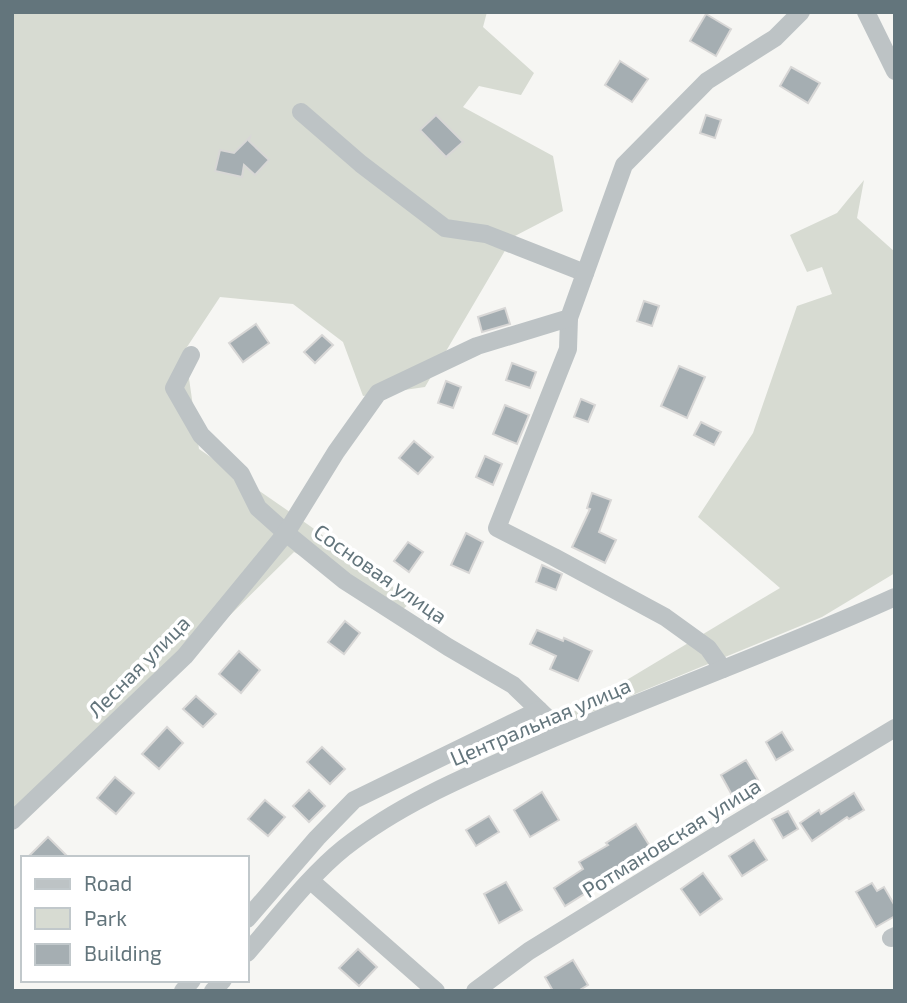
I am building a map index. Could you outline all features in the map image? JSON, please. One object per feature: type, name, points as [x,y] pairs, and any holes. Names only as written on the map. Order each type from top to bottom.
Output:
[{"type":"street","points":[[723,669],[708,648],[665,617],[497,528],[568,349],[569,318],[624,165],[707,81],[775,38],[801,12]]},
{"type":"street","points":[[866,12],[895,71]]},
{"type":"street","points":[[301,112],[361,164],[445,228],[486,234],[585,273]]},
{"type":"street","name":"Сосновая улица","points":[[563,733],[513,685],[448,648],[345,581],[286,533],[336,452],[378,393],[477,346],[569,318]]},
{"type":"street","points":[[191,355],[174,388],[201,435],[241,474],[258,508],[286,533]]},
{"type":"street","name":"Лесная улица","points":[[12,821],[185,656],[286,533]]},
{"type":"street","name":"Центральная улица","points":[[248,952],[343,849],[385,819],[457,780],[563,733],[831,626],[895,597]]},
{"type":"street","points":[[248,918],[354,800],[539,710]]},
{"type":"street","name":"Ротмановская улица","points":[[475,991],[529,951],[895,728]]},
{"type":"street","points":[[311,881],[436,991]]},
{"type":"green space","points":[[12,12],[487,12],[483,27],[534,73],[521,95],[479,86],[463,107],[553,156],[563,211],[513,237],[425,387],[363,396],[343,342],[293,304],[220,297],[185,350],[199,449],[412,601],[402,610],[294,552],[51,792],[12,821]]},
{"type":"green space","points":[[864,180],[857,218],[895,252],[895,573],[822,617],[572,720],[570,714],[780,588],[698,517],[753,433],[797,306],[832,294],[822,267],[807,272],[790,235],[837,213]]},
{"type":"building","points":[[706,14],[731,29],[716,56],[690,41]]},
{"type":"building","points":[[620,61],[648,79],[632,102],[605,85]]},
{"type":"building","points":[[791,67],[820,83],[808,103],[780,86]]},
{"type":"building","points":[[436,115],[463,142],[446,157],[420,130]]},
{"type":"building","points":[[706,115],[721,120],[715,138],[700,133]]},
{"type":"building","points":[[250,137],[249,141],[269,160],[255,175],[244,165],[242,177],[215,171],[220,150],[234,153]]},
{"type":"building","points":[[644,301],[659,306],[652,326],[637,321]]},
{"type":"building","points":[[505,308],[510,324],[482,332],[478,317]]},
{"type":"building","points":[[256,324],[269,343],[243,362],[229,343]]},
{"type":"building","points":[[322,335],[333,345],[315,363],[304,352]]},
{"type":"building","points":[[512,363],[536,372],[530,388],[506,380]]},
{"type":"building","points":[[679,366],[705,377],[687,418],[661,406]]},
{"type":"building","points":[[446,381],[461,387],[453,408],[438,403]]},
{"type":"building","points":[[581,399],[595,405],[588,422],[574,417]]},
{"type":"building","points":[[505,405],[529,415],[517,444],[493,434]]},
{"type":"building","points":[[701,422],[721,432],[714,445],[694,435]]},
{"type":"building","points":[[414,441],[433,457],[418,474],[399,458]]},
{"type":"building","points":[[485,456],[502,464],[493,485],[476,477]]},
{"type":"building","points":[[592,493],[611,500],[599,532],[616,540],[605,563],[572,547],[590,509],[587,508]]},
{"type":"building","points":[[466,533],[483,542],[469,573],[451,565]]},
{"type":"building","points":[[408,542],[423,552],[409,572],[394,561]]},
{"type":"building","points":[[542,565],[562,574],[556,590],[536,582]]},
{"type":"building","points":[[345,621],[360,633],[344,654],[328,642]]},
{"type":"building","points":[[537,630],[563,641],[564,638],[592,651],[578,681],[550,669],[556,656],[530,644]]},
{"type":"building","points":[[239,651],[260,670],[241,693],[219,674]]},
{"type":"building","points":[[196,696],[216,714],[203,727],[183,709]]},
{"type":"building","points":[[167,727],[183,743],[159,769],[142,754]]},
{"type":"building","points":[[782,732],[793,750],[776,760],[766,742]]},
{"type":"building","points":[[322,747],[345,769],[330,784],[307,762]]},
{"type":"building","points":[[746,760],[758,780],[732,795],[721,775]]},
{"type":"building","points":[[115,777],[134,793],[116,814],[97,798]]},
{"type":"building","points":[[309,790],[325,806],[309,822],[293,806]]},
{"type":"building","points":[[542,792],[559,820],[530,837],[514,810]]},
{"type":"building","points":[[854,793],[864,810],[849,819],[847,817],[812,841],[800,823],[819,810],[821,814]]},
{"type":"building","points":[[265,800],[285,817],[268,836],[248,819]]},
{"type":"building","points":[[788,811],[798,829],[783,838],[772,819]]},
{"type":"building","points":[[489,816],[499,832],[476,846],[466,830]]},
{"type":"building","points":[[636,824],[651,848],[608,874],[612,880],[565,906],[554,888],[583,869],[579,862]]},
{"type":"building","points":[[48,837],[67,856],[29,856]]},
{"type":"building","points":[[754,840],[767,860],[742,876],[729,856]]},
{"type":"building","points":[[703,873],[722,899],[700,915],[681,889]]},
{"type":"building","points":[[506,882],[522,910],[499,923],[484,894]]},
{"type":"building","points":[[872,883],[877,891],[884,887],[895,906],[895,916],[876,927],[856,892]]},
{"type":"building","points":[[358,949],[377,967],[359,986],[339,968]]},
{"type":"building","points":[[573,960],[588,985],[578,991],[553,991],[545,977]]}]
